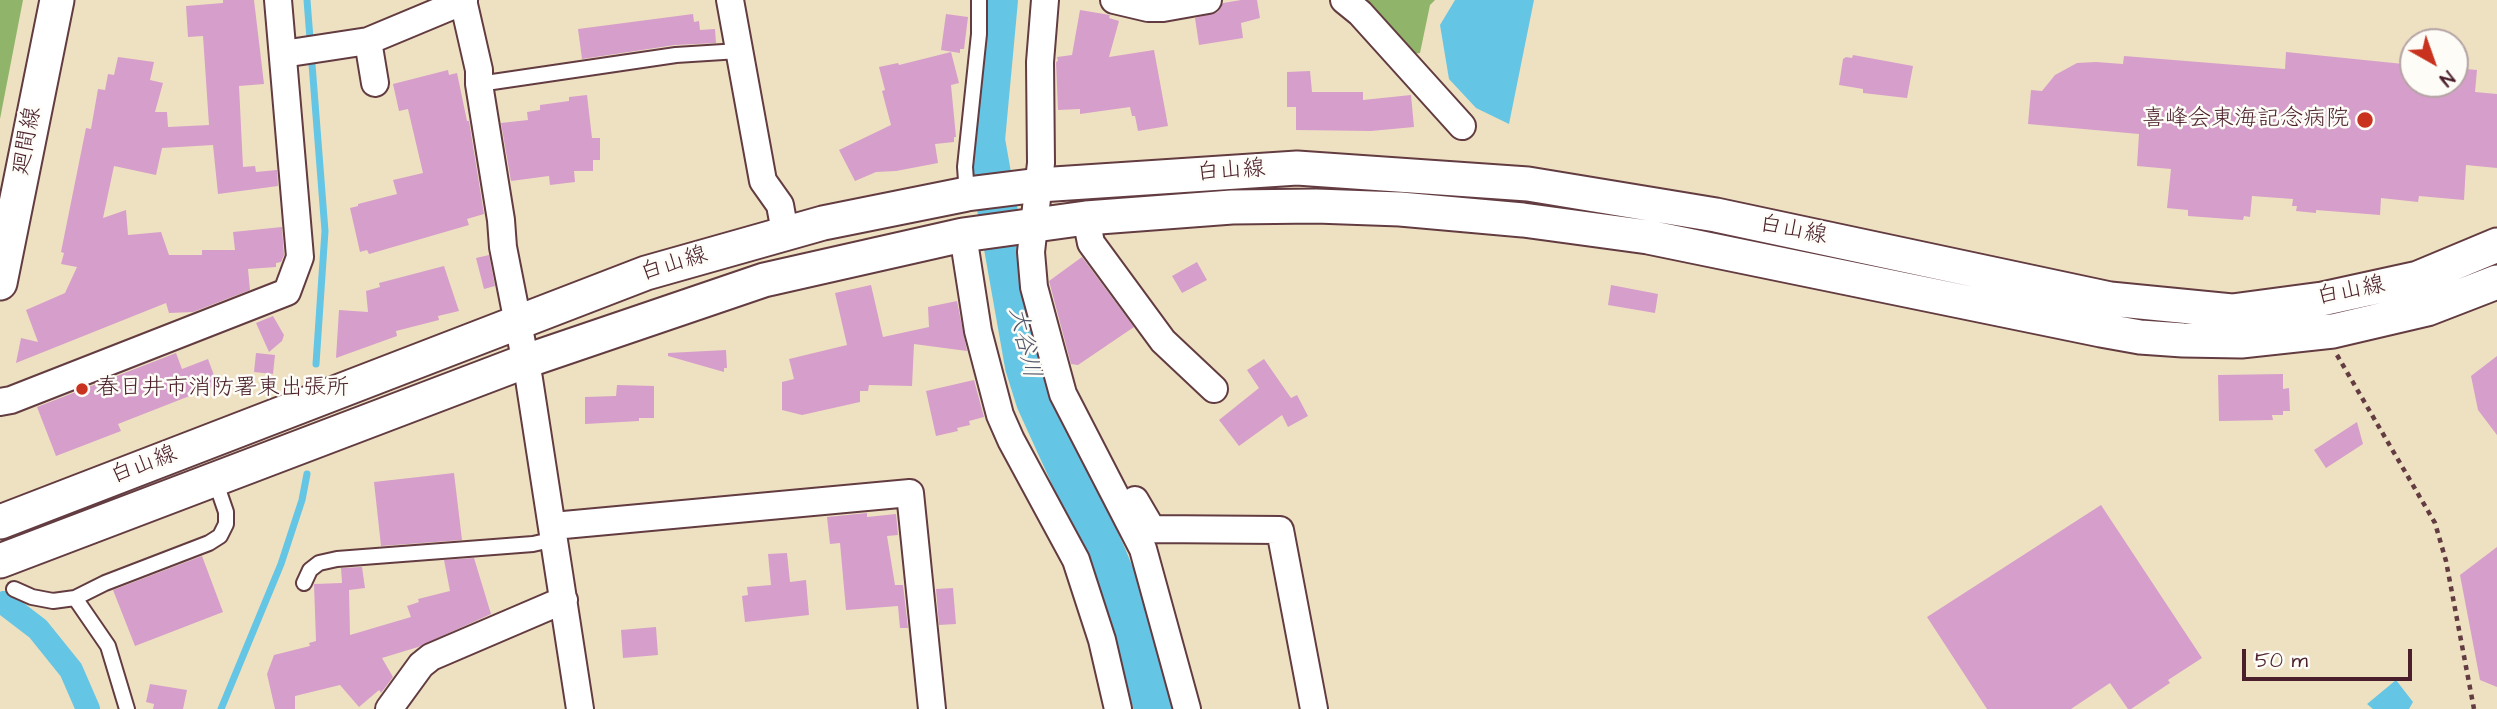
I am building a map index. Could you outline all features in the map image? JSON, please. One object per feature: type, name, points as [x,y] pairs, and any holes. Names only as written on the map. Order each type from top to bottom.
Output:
[{"type":"street","name":"廻間線","points":[[0,283],[57,0]]},
{"type":"street","points":[[0,402],[287,292],[300,257],[302,51],[278,0]]},
{"type":"street","points":[[730,0],[764,181],[780,205],[785,232]]},
{"type":"street","points":[[1045,0],[1030,225],[1034,287],[1063,394],[1143,549],[1186,709]]},
{"type":"street","points":[[1114,0],[1148,8],[1208,0]]},
{"type":"street","points":[[1344,0],[1360,13],[1462,126]]},
{"type":"street","points":[[302,51],[368,41],[463,1],[479,70],[479,85],[516,322],[526,361],[580,709]]},
{"type":"street","points":[[368,41],[376,83]]},
{"type":"street","name":"白山線","points":[[0,522],[646,273],[785,232],[970,194],[1033,186],[1297,168],[1528,184],[1716,215],[2110,299],[2232,311],[2322,299],[2418,278],[2497,245]]},
{"type":"street","name":"白山線","points":[[7,575],[215,480],[526,361],[764,280],[968,234],[1086,218],[1233,207],[1316,206],[1400,209],[1523,220],[1660,239],[2140,337],[2241,341],[2333,331],[2427,309],[2497,282]]},
{"type":"street","points":[[1086,218],[1091,243],[1163,341],[1214,389]]},
{"type":"street","points":[[968,234],[978,331],[1000,415],[1076,559],[1102,640],[1118,709]]},
{"type":"street","points":[[1086,440],[1111,460],[1152,529],[1280,530],[1314,709]]},
{"type":"street","points":[[554,532],[910,493],[932,709]]},
{"type":"street","points":[[389,709],[421,665],[431,657],[564,600]]},
{"type":"lane","points":[[970,194],[965,167],[979,34],[979,0]]},
{"type":"lane","points":[[479,85],[649,59],[739,51]]},
{"type":"lane","points":[[7,575],[32,597],[53,601],[75,598],[105,583],[209,543],[220,536],[226,524],[226,512],[215,480]]},
{"type":"lane","points":[[304,583],[310,570],[319,563],[337,559],[533,544],[554,532]]},
{"type":"lane","points":[[75,598],[108,646],[127,709]]},
{"type":"path","points":[[2333,331],[2336,352],[2344,370],[2435,523],[2446,561],[2474,709]]},
{"type":"green space","points":[[0,0],[23,0],[0,119]]},
{"type":"green space","points":[[1352,0],[1435,0],[1430,5],[1420,53],[1407,55]]},
{"type":"water","points":[[1455,0],[1534,0],[1509,124],[1476,108],[1449,79],[1440,25]]},
{"type":"water","points":[[2396,680],[2413,702],[2409,709],[2373,709],[2367,704]]},
{"type":"building","points":[[223,0],[254,0],[264,84],[239,86],[243,167],[255,166],[256,172],[277,170],[278,186],[218,194],[213,145],[162,148],[156,175],[114,166],[103,218],[126,210],[128,235],[161,232],[169,255],[202,255],[202,250],[235,250],[233,232],[282,227],[284,255],[281,262],[276,263],[276,267],[248,269],[250,290],[193,312],[169,313],[166,303],[16,363],[21,338],[38,342],[26,310],[65,293],[77,267],[61,264],[64,253],[61,252],[86,128],[91,129],[98,89],[105,90],[108,74],[114,75],[118,57],[154,62],[150,80],[163,83],[155,112],[167,112],[168,127],[209,125],[203,36],[188,37],[186,6],[223,3]]},
{"type":"building","points":[[1257,0],[1260,18],[1241,23],[1243,38],[1199,45],[1195,18],[1218,12],[1223,3]]},
{"type":"building","points":[[1080,10],[1110,15],[1109,18],[1119,21],[1109,57],[1154,50],[1168,126],[1138,131],[1130,107],[1080,114],[1080,109],[1058,110],[1057,57],[1072,55]]},
{"type":"building","points":[[693,14],[694,22],[699,21],[700,30],[715,29],[716,43],[675,45],[582,59],[578,29]]},
{"type":"building","points":[[946,14],[968,17],[964,49],[960,49],[960,53],[941,50]]},
{"type":"building","points":[[951,52],[959,83],[951,85],[956,137],[954,142],[935,144],[938,163],[876,172],[855,181],[839,150],[891,125],[879,67],[899,65]]},
{"type":"building","points":[[2286,52],[2399,64],[2399,98],[2469,98],[2469,69],[2477,70],[2475,92],[2497,94],[2497,168],[2466,165],[2464,200],[2419,196],[2418,202],[2381,198],[2380,215],[2296,211],[2297,206],[2292,206],[2293,199],[2252,196],[2250,217],[2244,216],[2243,220],[2188,216],[2188,210],[2167,208],[2171,169],[2137,166],[2139,134],[2028,124],[2031,90],[2042,91],[2055,75],[2077,63],[2123,64],[2124,56],[2285,69]]},
{"type":"building","points":[[1853,55],[1913,66],[1907,98],[1863,93],[1863,89],[1839,85],[1843,59],[1852,58]]},
{"type":"building","points":[[448,70],[449,75],[457,73],[469,121],[484,214],[467,219],[469,225],[369,254],[367,250],[360,252],[350,208],[397,194],[393,180],[423,173],[408,109],[399,111],[393,84]]},
{"type":"building","points":[[1310,71],[1312,92],[1363,92],[1363,100],[1411,95],[1414,127],[1371,131],[1296,130],[1296,107],[1287,107],[1287,72]]},
{"type":"building","points":[[587,95],[592,138],[600,138],[600,160],[593,160],[593,171],[574,171],[575,182],[550,185],[549,176],[511,181],[501,123],[528,120],[527,112],[540,110],[540,105],[569,101],[569,97]]},
{"type":"building","points":[[489,255],[495,286],[484,289],[476,258]]},
{"type":"building","points":[[1082,257],[1134,327],[1078,365],[1071,364],[1049,281]]},
{"type":"building","points":[[1197,262],[1207,280],[1182,293],[1172,276]]},
{"type":"building","points":[[444,266],[459,311],[438,316],[439,320],[396,331],[397,336],[336,358],[339,310],[368,312],[366,291],[380,287],[379,283]]},
{"type":"building","points":[[871,285],[883,337],[929,327],[928,307],[957,301],[967,351],[914,344],[912,386],[869,385],[868,391],[860,391],[860,402],[802,415],[782,410],[782,382],[794,379],[789,359],[847,345],[835,293]]},
{"type":"building","points":[[1611,285],[1658,294],[1655,313],[1608,305]]},
{"type":"building","points":[[273,316],[284,335],[282,341],[269,352],[256,323]]},
{"type":"building","points":[[726,350],[727,368],[724,368],[724,372],[668,356],[668,353]]},
{"type":"building","points":[[176,353],[182,369],[208,359],[215,386],[118,424],[121,431],[56,456],[37,407]]},
{"type":"building","points":[[256,353],[275,355],[273,374],[254,372]]},
{"type":"building","points":[[2497,356],[2497,435],[2478,410],[2471,376]]},
{"type":"building","points":[[1264,359],[1291,398],[1297,395],[1308,416],[1288,427],[1282,415],[1239,446],[1219,420],[1259,388],[1247,370]]},
{"type":"building","points":[[2283,374],[2283,389],[2289,388],[2290,411],[2283,411],[2283,415],[2272,415],[2273,420],[2219,421],[2218,375]]},
{"type":"building","points":[[974,380],[984,417],[969,421],[970,425],[957,428],[958,431],[936,436],[926,391]]},
{"type":"building","points":[[617,385],[654,386],[654,418],[585,424],[585,397],[616,396]]},
{"type":"building","points":[[2357,422],[2363,444],[2326,468],[2314,450]]},
{"type":"building","points":[[454,473],[462,540],[381,546],[374,482]]},
{"type":"building","points":[[2101,505],[2202,658],[2131,709],[2128,709],[2110,683],[2071,709],[1987,709],[1927,617]]},
{"type":"building","points":[[867,513],[867,517],[896,514],[898,535],[887,536],[895,585],[903,585],[908,628],[900,628],[898,606],[846,610],[840,543],[830,544],[827,517]]},
{"type":"building","points":[[2497,547],[2497,687],[2480,680],[2460,575]]},
{"type":"building","points":[[787,553],[790,582],[806,580],[809,615],[745,622],[742,596],[748,595],[747,587],[771,585],[768,554]]},
{"type":"building","points":[[202,556],[223,612],[135,646],[113,590]]},
{"type":"building","points":[[474,558],[491,614],[418,647],[382,658],[393,677],[381,693],[379,690],[359,707],[340,685],[295,696],[295,709],[275,709],[267,674],[274,655],[310,646],[309,643],[316,641],[314,584],[342,583],[341,568],[362,567],[365,588],[349,590],[350,635],[411,617],[407,606],[419,602],[418,599],[450,591],[444,560]]},
{"type":"building","points":[[953,588],[956,624],[939,625],[936,589]]},
{"type":"building","points":[[656,627],[658,655],[623,658],[621,630]]},
{"type":"building","points":[[150,684],[187,690],[183,709],[153,709],[154,704],[146,702]]},
{"type":"waterway","points":[[307,0],[325,231],[316,364]]},
{"type":"waterway","name":"大谷川","points":[[998,0],[985,140],[1025,366],[1036,401],[1129,611],[1154,709]]},
{"type":"waterway","points":[[221,709],[281,564],[302,500],[307,474]]},
{"type":"waterway","points":[[4,603],[38,629],[71,670],[88,709]]},
{"type":"place","name":"喜峰会東海記念病院","points":[[2365,120]]},
{"type":"place","name":"春日井市消防署東出張所","points":[[82,389]]}]
